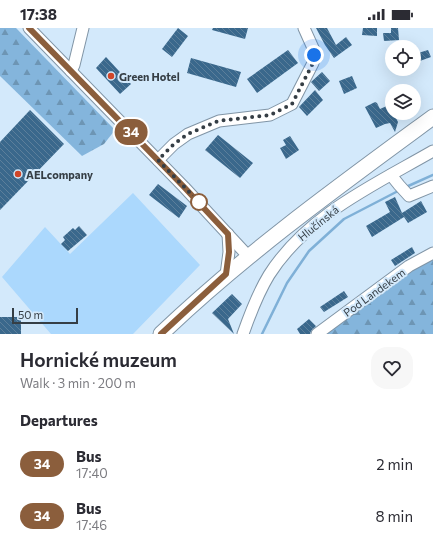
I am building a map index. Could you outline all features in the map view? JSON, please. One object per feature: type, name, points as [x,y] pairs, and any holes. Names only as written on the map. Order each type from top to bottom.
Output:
[{"type":"main road","points":[[161,334],[226,274],[279,231],[433,117]]},
{"type":"street","points":[[29,28],[158,160],[248,256]]},
{"type":"street","points":[[71,71],[74,65],[83,28]]},
{"type":"street","points":[[158,160],[174,144],[188,134],[218,121],[270,115],[292,104],[313,63],[313,48],[304,28]]},
{"type":"street","name":"Hlučínská","points":[[243,334],[262,288],[280,260],[304,232],[330,212],[433,151]]},
{"type":"street","points":[[391,175],[409,196],[433,186]]},
{"type":"street","points":[[226,274],[229,252],[228,234]]},
{"type":"street","name":"Pod Landekem","points":[[317,334],[409,266],[433,253]]},
{"type":"shaded area","points":[[133,193],[200,265],[133,334],[51,334],[2,277],[45,227],[70,254]]},
{"type":"green space","points":[[0,28],[16,28],[115,130],[104,144],[82,156],[0,76]]},
{"type":"green space","points":[[433,257],[433,334],[321,334],[411,268]]},
{"type":"building","points":[[178,28],[188,36],[172,57],[162,49]]},
{"type":"building","points":[[213,28],[248,28],[245,39],[212,30]]},
{"type":"building","points":[[316,28],[327,28],[336,45],[346,37],[352,45],[334,58]]},
{"type":"building","points":[[363,28],[377,28],[377,36],[362,35]]},
{"type":"building","points":[[391,28],[398,28],[399,40],[384,41],[383,33],[391,33]]},
{"type":"building","points":[[288,50],[298,63],[257,93],[247,79]]},
{"type":"building","points":[[428,50],[431,57],[421,61],[421,52]]},
{"type":"building","points":[[106,57],[131,84],[120,94],[96,68]]},
{"type":"building","points":[[191,58],[241,72],[236,87],[187,73]]},
{"type":"building","points":[[322,72],[330,81],[319,91],[311,82]]},
{"type":"building","points":[[352,76],[357,88],[344,94],[339,81]]},
{"type":"building","points":[[315,90],[323,100],[307,116],[299,107]]},
{"type":"building","points":[[375,102],[380,109],[385,107],[385,120],[397,120],[398,122],[395,132],[390,123],[376,128],[365,107]]},
{"type":"building","name":"AELcompany","points":[[30,110],[64,144],[0,210],[0,142]]},
{"type":"building","points":[[218,135],[253,163],[240,178],[205,150]]},
{"type":"building","points":[[290,136],[299,150],[286,159],[280,148],[286,145],[283,140]]},
{"type":"building","points":[[158,184],[187,206],[179,218],[149,195]]},
{"type":"building","points":[[395,197],[402,213],[421,201],[427,212],[408,223],[404,217],[372,237],[366,226],[390,212],[385,202]]},
{"type":"building","points":[[79,226],[87,235],[68,251],[61,244],[65,240],[63,237],[73,228],[75,230]]},
{"type":"building","points":[[412,247],[415,253],[395,266],[391,260]]},
{"type":"building","points":[[344,291],[348,297],[324,312],[320,307]]},
{"type":"building","points":[[232,294],[242,304],[228,319],[234,334],[212,313]]},
{"type":"building","points":[[0,317],[21,317],[21,334],[0,334]]},
{"type":"building","points":[[309,319],[316,326],[310,334],[300,334],[297,329]]},
{"type":"waterway","points":[[406,187],[433,175]]},
{"type":"waterway","points":[[262,334],[287,283],[309,251],[344,219],[400,190]]},
{"type":"bus line","name":"34","points":[[29,28],[199,202],[228,234],[229,252],[226,274],[161,334]]},
{"type":"place","name":"Green Hotel","points":[[111,76]]},
{"type":"place","name":"AELcompany","points":[[18,174]]},
{"type":"route","points":[[199,202],[158,160],[174,144],[188,134],[218,121],[270,115],[292,104],[313,63],[314,55]]}]
